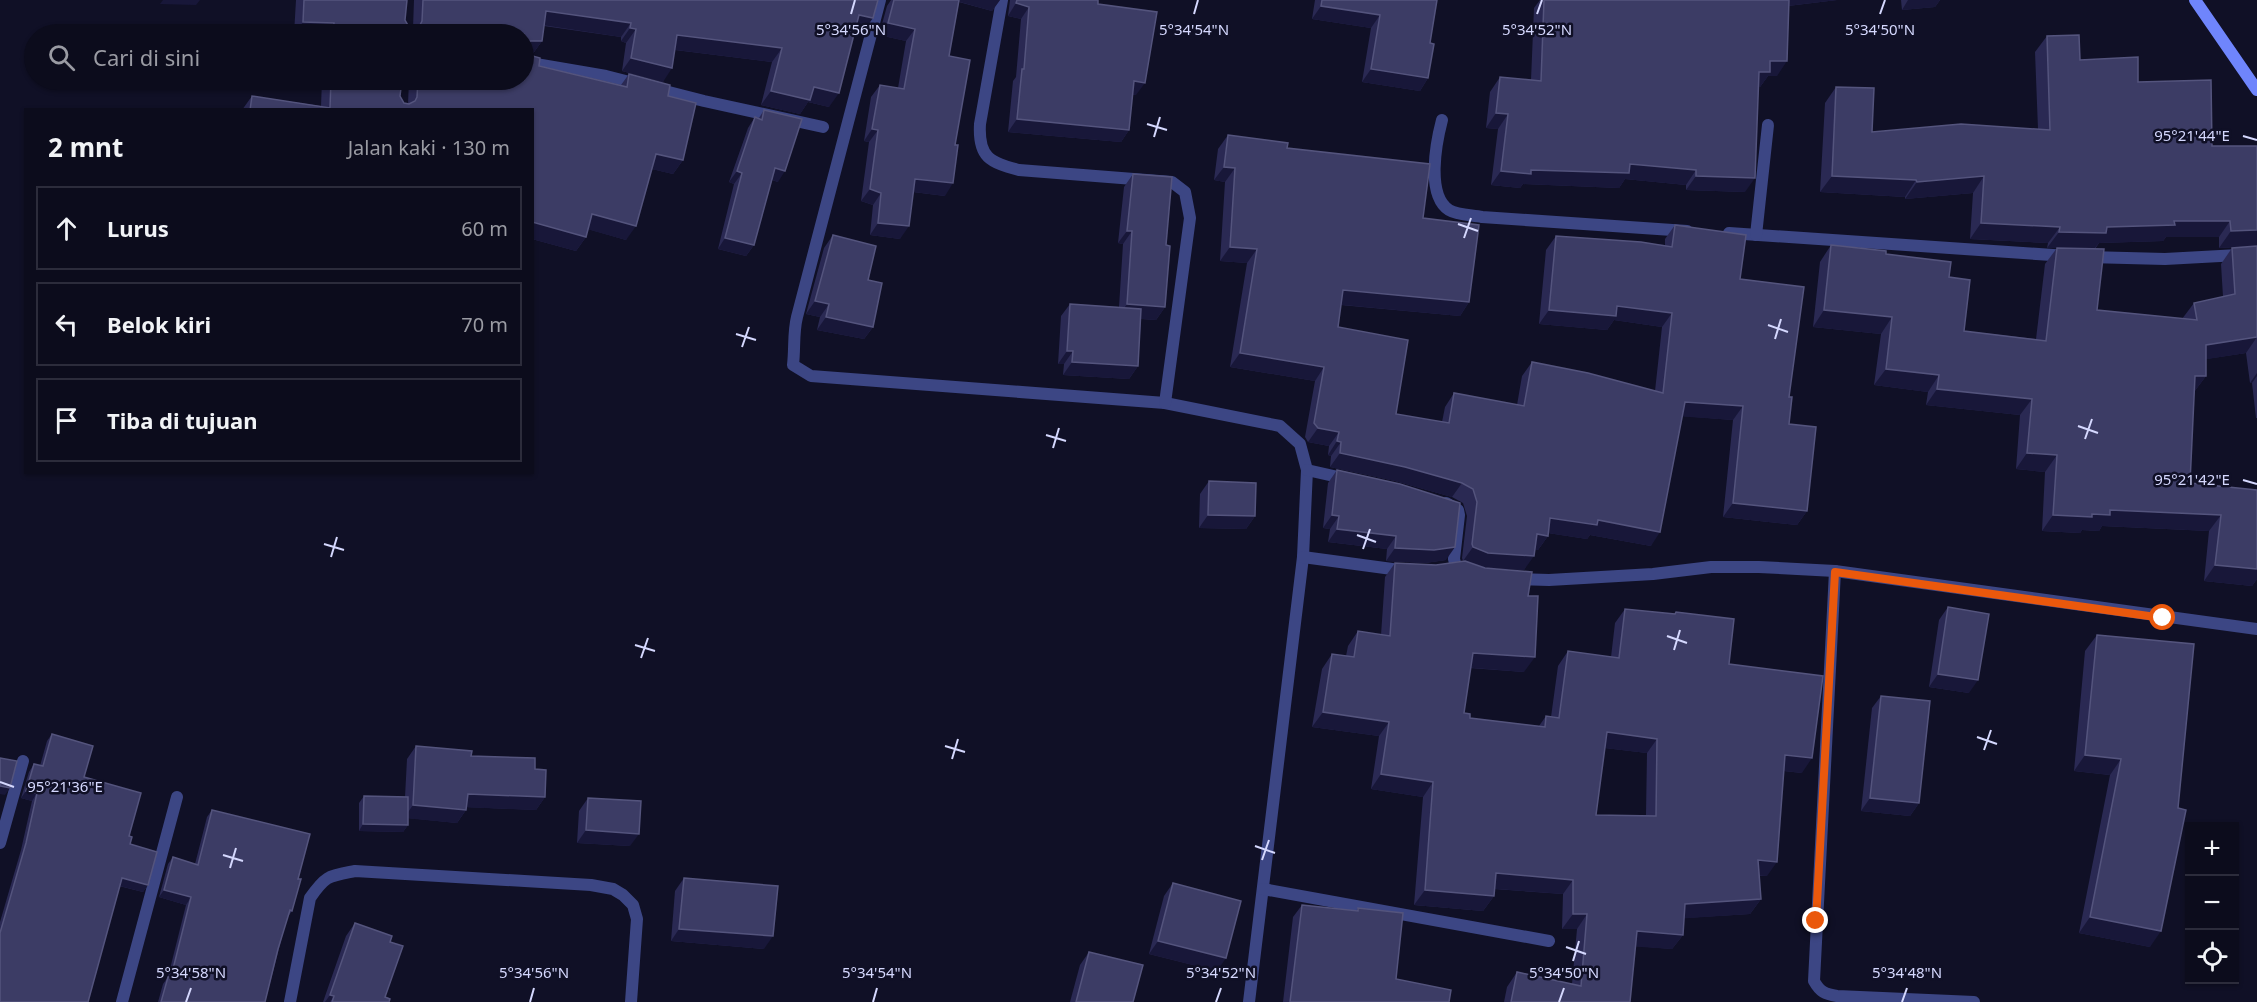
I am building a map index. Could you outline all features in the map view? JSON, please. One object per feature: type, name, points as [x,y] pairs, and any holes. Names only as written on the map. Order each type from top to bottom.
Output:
[{"type":"street","points":[[880,0],[797,316],[793,335],[795,350],[793,365],[811,376],[1165,403],[1280,426],[1300,444],[1307,470],[1303,557],[1249,1002]]},
{"type":"street","points":[[1002,0],[980,124],[979,139],[989,160],[995,164],[1019,170],[1172,182],[1185,192],[1190,218],[1165,403]]},
{"type":"street","points":[[2195,0],[2257,90]]},
{"type":"street","points":[[534,64],[606,76],[704,101],[823,127]]},
{"type":"street","points":[[1442,120],[1437,142],[1436,183],[1439,200],[1450,211],[1482,217],[1696,231]]},
{"type":"street","points":[[1756,235],[1768,125]]},
{"type":"street","points":[[1720,233],[2038,256],[2165,259],[2257,254]]},
{"type":"street","points":[[1307,470],[1361,482]]},
{"type":"street","points":[[1439,502],[1450,505],[1458,510],[1460,515],[1451,567],[1476,575]]},
{"type":"street","points":[[1303,557],[1417,571]]},
{"type":"street","points":[[1505,578],[1549,580],[1653,574],[1711,567],[1759,567],[1835,572],[2257,629]]},
{"type":"street","points":[[1835,572],[1814,981],[1819,990],[1827,995],[1974,1002]]},
{"type":"street","points":[[0,843],[23,761]]},
{"type":"street","points":[[122,1002],[177,797]]},
{"type":"street","points":[[290,1002],[310,898],[329,876],[355,871],[591,885],[613,889],[633,905],[637,919],[631,1002]]},
{"type":"street","points":[[1263,889],[1549,941]]},
{"type":"building","points":[[304,0],[407,0],[405,20],[407,24],[303,22]]},
{"type":"building","points":[[423,0],[878,0],[873,18],[859,15],[839,93],[814,87],[810,100],[771,91],[782,48],[677,35],[672,68],[631,58],[636,29],[630,28],[631,23],[546,11],[542,41],[534,41],[534,24],[420,24]]},
{"type":"building","points":[[894,0],[959,0],[949,56],[970,60],[955,145],[958,145],[953,183],[915,179],[909,226],[878,223],[881,193],[870,189],[878,130],[872,129],[880,85],[904,89],[915,29],[888,23]]},
{"type":"building","points":[[1017,0],[1098,0],[1098,4],[1157,12],[1145,83],[1134,81],[1129,130],[1017,119],[1029,7],[1016,3]]},
{"type":"building","points":[[1322,0],[1437,0],[1430,43],[1434,44],[1428,78],[1371,69],[1380,15],[1321,6]]},
{"type":"building","points":[[1544,0],[1789,0],[1787,61],[1770,61],[1770,72],[1759,72],[1755,178],[1696,176],[1696,170],[1630,164],[1629,173],[1531,170],[1531,174],[1501,171],[1508,114],[1496,113],[1500,77],[1541,81]]},
{"type":"building","points":[[2079,35],[2080,60],[2138,57],[2138,82],[2211,80],[2212,146],[2257,146],[2257,230],[2231,231],[2230,221],[2174,221],[2175,225],[2107,227],[2106,233],[2059,232],[2060,227],[1981,223],[1984,176],[1917,182],[1916,180],[1832,176],[1836,87],[1874,88],[1872,132],[1961,124],[2050,130],[2047,36]]},
{"type":"building","points":[[534,56],[540,58],[539,66],[627,87],[629,74],[670,85],[668,96],[696,103],[683,160],[656,154],[636,226],[592,214],[586,237],[534,223],[534,108],[330,108],[331,90],[401,90],[400,96],[404,103],[409,104],[417,97],[417,90],[534,90]]},
{"type":"building","points":[[252,96],[330,108],[250,108]]},
{"type":"building","points":[[764,110],[802,119],[785,171],[775,168],[754,245],[725,238],[742,173],[737,171],[755,117],[762,120]]},
{"type":"building","points":[[1228,135],[1288,143],[1287,148],[1430,164],[1423,218],[1479,225],[1469,302],[1343,290],[1338,327],[1408,340],[1396,414],[1449,423],[1454,393],[1524,406],[1532,362],[1588,373],[1663,393],[1672,313],[1617,306],[1616,316],[1549,310],[1556,236],[1641,242],[1672,247],[1675,225],[1746,235],[1740,279],[1804,287],[1789,397],[1792,397],[1789,424],[1816,427],[1807,511],[1733,503],[1743,406],[1685,402],[1660,532],[1598,520],[1597,525],[1550,518],[1548,536],[1537,534],[1534,556],[1488,553],[1473,547],[1477,502],[1473,489],[1462,483],[1405,467],[1340,453],[1341,442],[1337,441],[1339,432],[1318,428],[1314,423],[1324,367],[1240,353],[1257,249],[1230,247],[1235,168],[1224,167]]},
{"type":"building","points":[[1133,174],[1172,177],[1166,245],[1170,246],[1165,307],[1127,304],[1132,231],[1127,231]]},
{"type":"building","points":[[833,235],[876,246],[868,280],[882,283],[873,327],[826,317],[829,304],[815,301]]},
{"type":"building","points":[[1831,245],[1951,262],[1949,277],[1970,280],[1964,331],[2046,341],[2057,248],[2104,249],[2097,310],[2197,320],[2194,303],[2235,294],[2232,248],[2257,246],[2257,337],[2206,345],[2206,376],[2195,376],[2190,483],[2257,490],[2257,569],[2215,565],[2221,515],[2110,510],[2110,515],[2092,514],[2092,517],[2053,515],[2057,455],[2027,453],[2032,399],[1937,389],[1939,375],[1886,369],[1892,317],[1824,310]]},
{"type":"building","points":[[1070,304],[1141,309],[1138,366],[1072,362],[1073,351],[1067,351]]},
{"type":"building","points":[[1337,470],[1400,484],[1460,503],[1455,547],[1434,550],[1395,548],[1396,536],[1337,529],[1339,516],[1332,515]]},
{"type":"building","points":[[1209,481],[1256,483],[1255,516],[1208,515]]},
{"type":"building","points":[[1465,561],[1485,568],[1532,572],[1528,596],[1538,596],[1535,657],[1473,653],[1464,713],[1470,714],[1470,718],[1545,727],[1546,716],[1559,718],[1568,651],[1619,658],[1625,609],[1734,619],[1729,664],[1823,676],[1812,758],[1785,755],[1777,862],[1758,860],[1761,899],[1685,904],[1683,935],[1637,931],[1630,1002],[1511,1002],[1517,972],[1581,986],[1587,914],[1573,914],[1573,880],[1496,873],[1494,896],[1425,890],[1433,782],[1381,774],[1389,722],[1323,712],[1332,654],[1354,657],[1358,631],[1390,636],[1395,563],[1436,565]],"holes":[[[1607,732],[1657,739],[1656,816],[1596,815]]]},
{"type":"building","points":[[1948,607],[1989,614],[1978,680],[1938,674]]},
{"type":"building","points":[[2097,635],[2194,644],[2178,808],[2186,810],[2161,931],[2090,917],[2121,759],[2085,755]]},
{"type":"building","points":[[1881,696],[1930,701],[1919,803],[1870,798]]},
{"type":"building","points":[[52,734],[93,746],[84,777],[141,793],[129,836],[132,837],[130,844],[157,852],[148,885],[122,878],[88,1002],[0,1002],[0,933],[26,843],[37,793],[26,791],[34,764],[43,766]]},
{"type":"building","points":[[416,746],[472,751],[471,756],[535,758],[535,769],[546,770],[545,797],[468,794],[466,810],[413,805]]},
{"type":"building","points":[[0,758],[17,761],[10,788],[0,786]]},
{"type":"building","points":[[364,796],[408,797],[408,825],[363,824]]},
{"type":"building","points":[[588,798],[641,801],[639,834],[586,830]]},
{"type":"building","points":[[212,810],[310,834],[298,879],[301,879],[278,949],[265,1002],[161,1002],[168,977],[171,977],[191,897],[164,890],[173,857],[198,865]]},
{"type":"building","points":[[684,878],[778,886],[773,936],[679,929]]},
{"type":"building","points":[[1173,883],[1241,901],[1226,958],[1158,941]]},
{"type":"building","points":[[1302,905],[1403,913],[1396,979],[1451,990],[1449,1002],[1290,1002]]},
{"type":"building","points":[[355,923],[392,936],[390,942],[403,946],[385,997],[390,999],[389,1002],[332,1002],[334,996],[330,995]]},
{"type":"building","points":[[1089,952],[1143,965],[1133,1002],[1076,1002]]},
{"type":"route","points":[[1816,921],[1835,572],[2163,618]]}]
